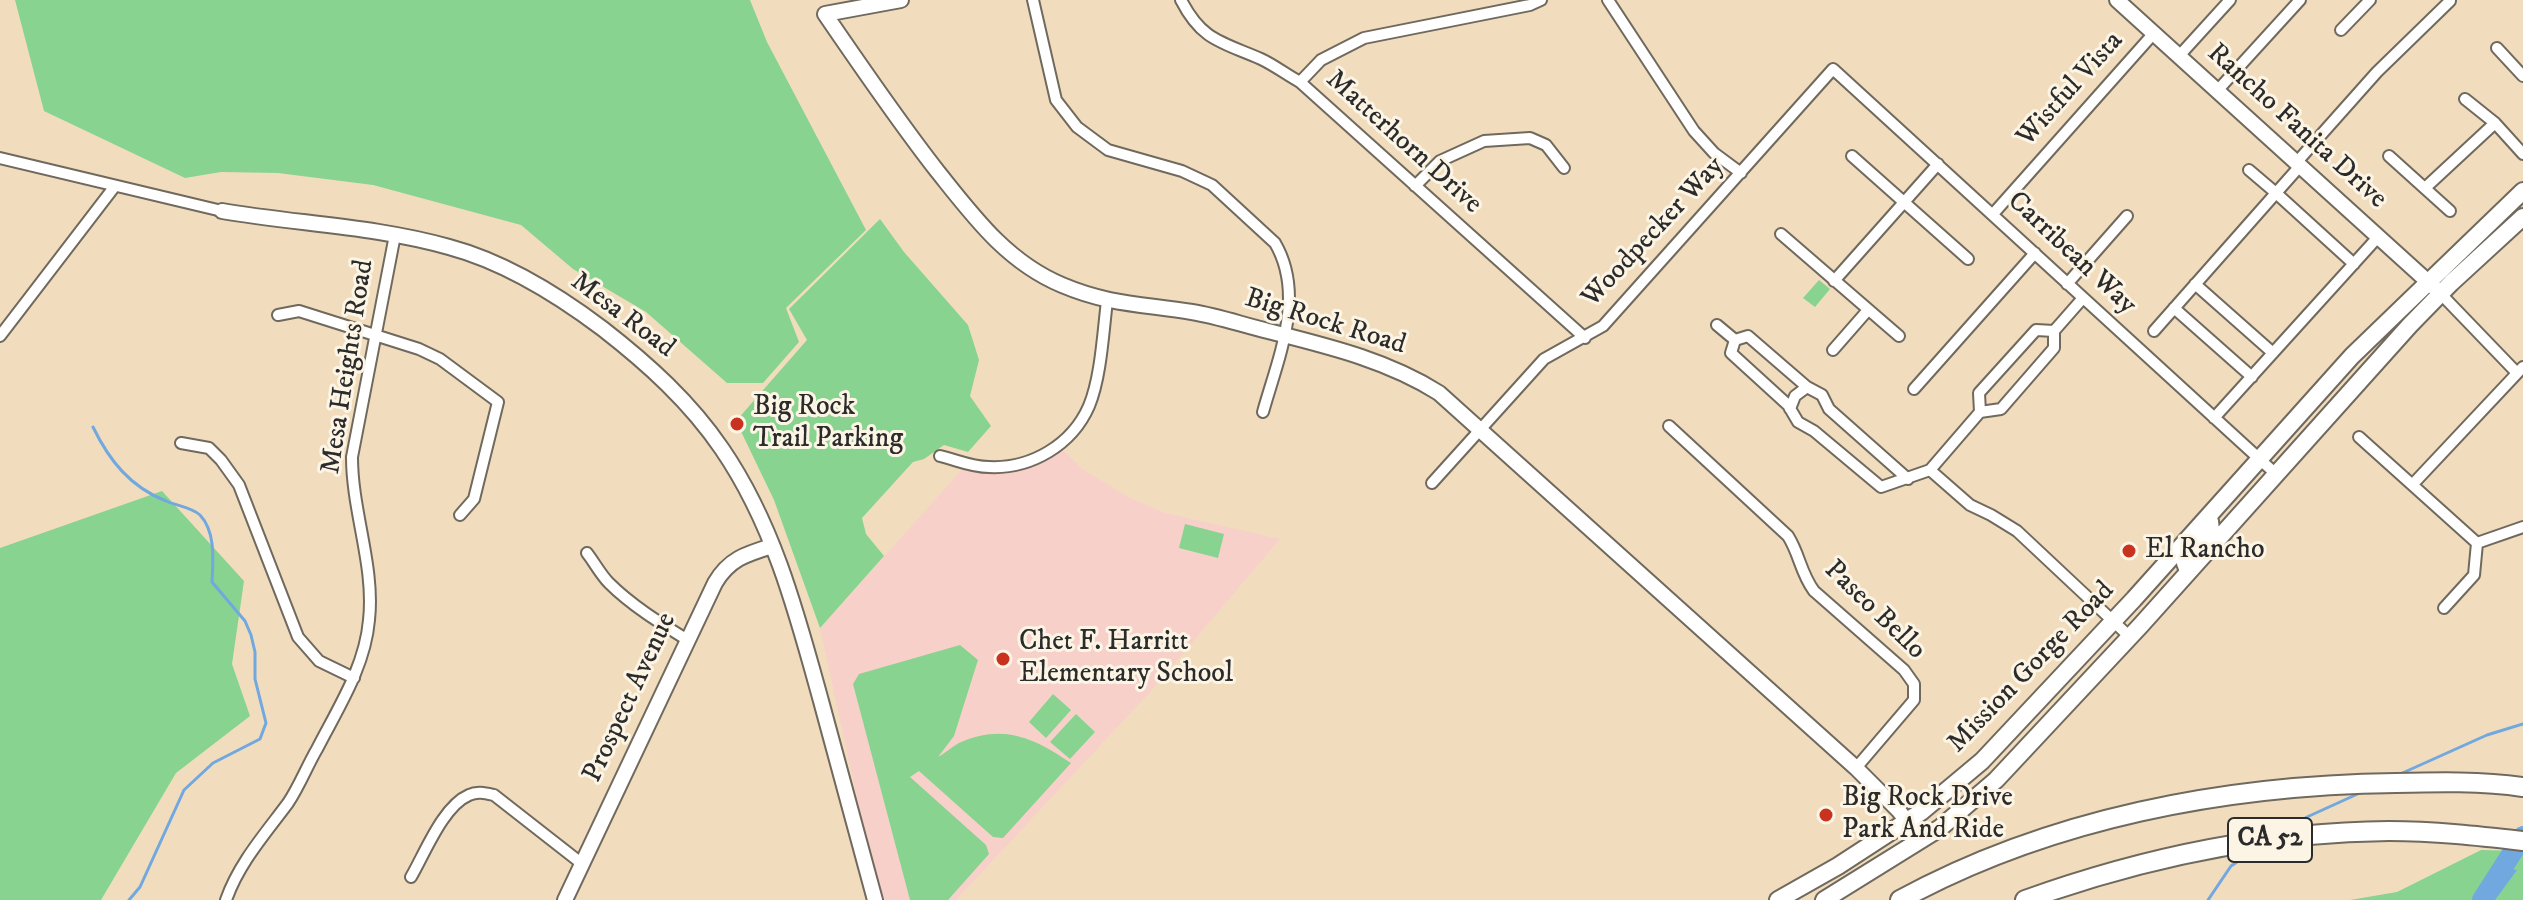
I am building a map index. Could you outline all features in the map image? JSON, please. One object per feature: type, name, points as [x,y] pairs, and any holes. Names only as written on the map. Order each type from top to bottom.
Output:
[{"type":"highway","name":"CA 52","points":[[1900,900],[1987,859],[2036,841],[2167,806],[2243,793],[2341,783],[2424,782],[2523,787]]},
{"type":"highway","name":"CA 52","points":[[2025,900],[2127,867],[2182,853],[2246,843],[2390,831],[2523,841]]},
{"type":"main road","name":"Mission Gorge Road","points":[[1824,900],[1921,840],[1996,780],[2277,475],[2434,287],[2523,191]]},
{"type":"main road","name":"Mission Gorge Road","points":[[1778,900],[1907,821],[1942,797],[1982,761],[2113,622],[2352,356],[2523,217]]},
{"type":"main road","points":[[2189,572],[2185,563],[2211,531],[2212,524],[2208,517]]},
{"type":"street","points":[[823,7],[901,0]]},
{"type":"street","points":[[1033,0],[1056,100],[1077,127],[1108,150],[1182,171],[1212,185],[1275,243],[1285,264],[1291,297],[1263,412]]},
{"type":"street","name":"Matterhorn Drive","points":[[1181,0],[1191,20],[1218,43],[1264,60],[1300,82],[1585,338]]},
{"type":"street","points":[[1300,82],[1321,60],[1364,38],[1530,5],[1541,0]]},
{"type":"street","points":[[1608,0],[1694,131],[1714,153],[1741,173]]},
{"type":"street","name":"Rancho Fanita Drive","points":[[2117,0],[2434,287]]},
{"type":"street","points":[[2179,56],[2230,0]]},
{"type":"street","points":[[2217,91],[2300,0]]},
{"type":"street","points":[[2341,30],[2370,0]]},
{"type":"street","points":[[2154,331],[2276,193],[2377,72],[2450,1]]},
{"type":"street","name":"Big Rock Road","points":[[823,7],[903,127],[985,231],[1015,257],[1043,275],[1107,301],[1193,312],[1361,356],[1412,377],[1452,403],[1481,428],[1856,768],[1921,840]]},
{"type":"street","name":"Wistful Vista","points":[[1993,214],[2154,33]]},
{"type":"street","points":[[2497,48],[2523,76]]},
{"type":"street","name":"Woodpecker Way","points":[[1432,483],[1544,359],[1603,326],[1833,69]]},
{"type":"street","name":"Carribean Way","points":[[1833,69],[2277,475]]},
{"type":"street","points":[[2465,99],[2495,123],[2523,154]]},
{"type":"street","points":[[2425,188],[2495,123]]},
{"type":"street","points":[[1415,186],[1440,161],[1484,141],[1530,138],[1546,145],[1564,168]]},
{"type":"street","points":[[1852,156],[1968,259]]},
{"type":"street","points":[[2389,156],[2450,211]]},
{"type":"street","name":"Mesa Road","points":[[0,158],[222,211],[395,235],[451,247],[509,270],[572,306],[630,350],[681,397],[723,450],[753,499],[791,592],[875,900]]},
{"type":"street","points":[[1834,281],[1938,164]]},
{"type":"street","points":[[2249,170],[2354,264]]},
{"type":"street","points":[[0,336],[115,186]]},
{"type":"street","points":[[2067,284],[2127,216]]},
{"type":"street","points":[[1781,234],[1899,336]]},
{"type":"street","name":"Mesa Heights Road","points":[[226,900],[254,846],[289,801],[354,678],[367,636],[370,605],[352,487],[352,457],[395,235]]},
{"type":"street","points":[[2214,418],[2378,237]]},
{"type":"street","points":[[1914,389],[2035,253]]},
{"type":"street","points":[[2195,284],[2273,353]]},
{"type":"street","points":[[2413,484],[2520,370],[2434,287]]},
{"type":"street","points":[[1735,340],[1731,353],[1790,409],[1798,422],[1814,431],[1881,487],[1930,470],[1980,412],[2001,409],[2054,348],[2054,331],[2083,298]]},
{"type":"street","points":[[940,456],[966,465],[991,468],[1047,453],[1067,438],[1083,417],[1093,394],[1107,301]]},
{"type":"street","points":[[2174,308],[2252,377]]},
{"type":"street","points":[[1833,350],[1868,310]]},
{"type":"street","points":[[278,315],[299,311],[419,349],[440,359],[498,402],[474,499],[460,515]]},
{"type":"street","points":[[1717,325],[1735,340]]},
{"type":"street","points":[[1980,412],[1979,393],[2036,330],[2054,331]]},
{"type":"street","points":[[1735,340],[1748,336],[1807,387],[1822,395],[1829,409],[1904,480]]},
{"type":"street","points":[[1790,409],[1795,396],[1807,387]]},
{"type":"street","name":"Paseo Bello","points":[[1669,426],[1788,536],[1796,548],[1803,576],[1814,591],[1904,670],[1914,684],[1914,700],[1856,768]]},
{"type":"street","points":[[2359,437],[2477,543]]},
{"type":"street","points":[[181,443],[209,448],[229,469],[239,485],[298,637],[319,661],[354,678]]},
{"type":"street","points":[[1930,470],[1970,505],[2017,531],[2130,637]]},
{"type":"street","points":[[2477,543],[2523,527]]},
{"type":"street","points":[[2444,608],[2474,575],[2477,543]]},
{"type":"street","name":"Prospect Avenue","points":[[565,900],[686,639],[725,567],[745,554],[772,546]]},
{"type":"street","points":[[587,553],[606,581],[686,639]]},
{"type":"street","points":[[411,877],[451,808],[469,795],[480,793],[494,795],[581,863]]},
{"type":"shaded area","name":"Chet F. Harritt Elementary School","points":[[1058,446],[1084,470],[1130,498],[1166,513],[1280,539],[1153,689],[956,900],[879,900],[820,628],[966,465],[1011,465]]},
{"type":"green space","points":[[15,0],[750,0],[767,42],[866,230],[786,308],[799,342],[763,383],[727,383],[646,312],[573,269],[521,225],[373,185],[278,173],[221,172],[185,178],[44,111]]},
{"type":"green space","points":[[880,219],[904,252],[968,325],[979,360],[970,396],[991,426],[968,452],[944,445],[924,459],[913,462],[862,518],[866,534],[884,556],[820,628],[774,500],[736,421],[807,340],[789,309]]},
{"type":"green space","points":[[1819,280],[1830,289],[1815,307],[1803,298]]},
{"type":"green space","points":[[162,491],[244,581],[232,664],[250,716],[176,773],[101,900],[0,900],[0,548]]},
{"type":"green space","points":[[1185,524],[1224,534],[1218,558],[1179,548]]},
{"type":"green space","points":[[960,645],[978,660],[954,736],[938,757],[975,737],[1004,734],[1031,740],[1071,763],[1003,838],[993,837],[919,771],[910,777],[986,845],[989,854],[948,900],[910,900],[853,684],[859,674]]},
{"type":"green space","points":[[1053,694],[1071,710],[1046,738],[1029,722]]},
{"type":"green space","points":[[1076,714],[1095,732],[1070,759],[1050,742]]},
{"type":"green space","points":[[2481,850],[2523,851],[2523,900],[2350,900],[2397,892]]},
{"type":"water","points":[[2497,867],[2517,870],[2495,900],[2473,900]]},
{"type":"waterway","points":[[93,427],[106,451],[131,480],[153,495],[196,512],[205,522],[212,547],[212,582],[245,621],[251,635],[255,652],[255,679],[266,723],[260,739],[213,763],[184,790],[140,887],[129,900]]},
{"type":"waterway","points":[[2398,775],[2487,735],[2523,724]]},
{"type":"waterway","points":[[2287,830],[2307,817],[2362,792]]},
{"type":"waterway","points":[[2482,900],[2523,836]]},
{"type":"waterway","points":[[2208,900],[2231,866],[2257,849]]},
{"type":"place","name":"Big Rock Trail Parking","points":[[737,424]]},
{"type":"place","name":"El Rancho","points":[[2129,551]]},
{"type":"place","name":"Chet F. Harritt Elementary School","points":[[1003,659]]},
{"type":"place","name":"Big Rock Drive Park And Ride","points":[[1826,815]]}]
